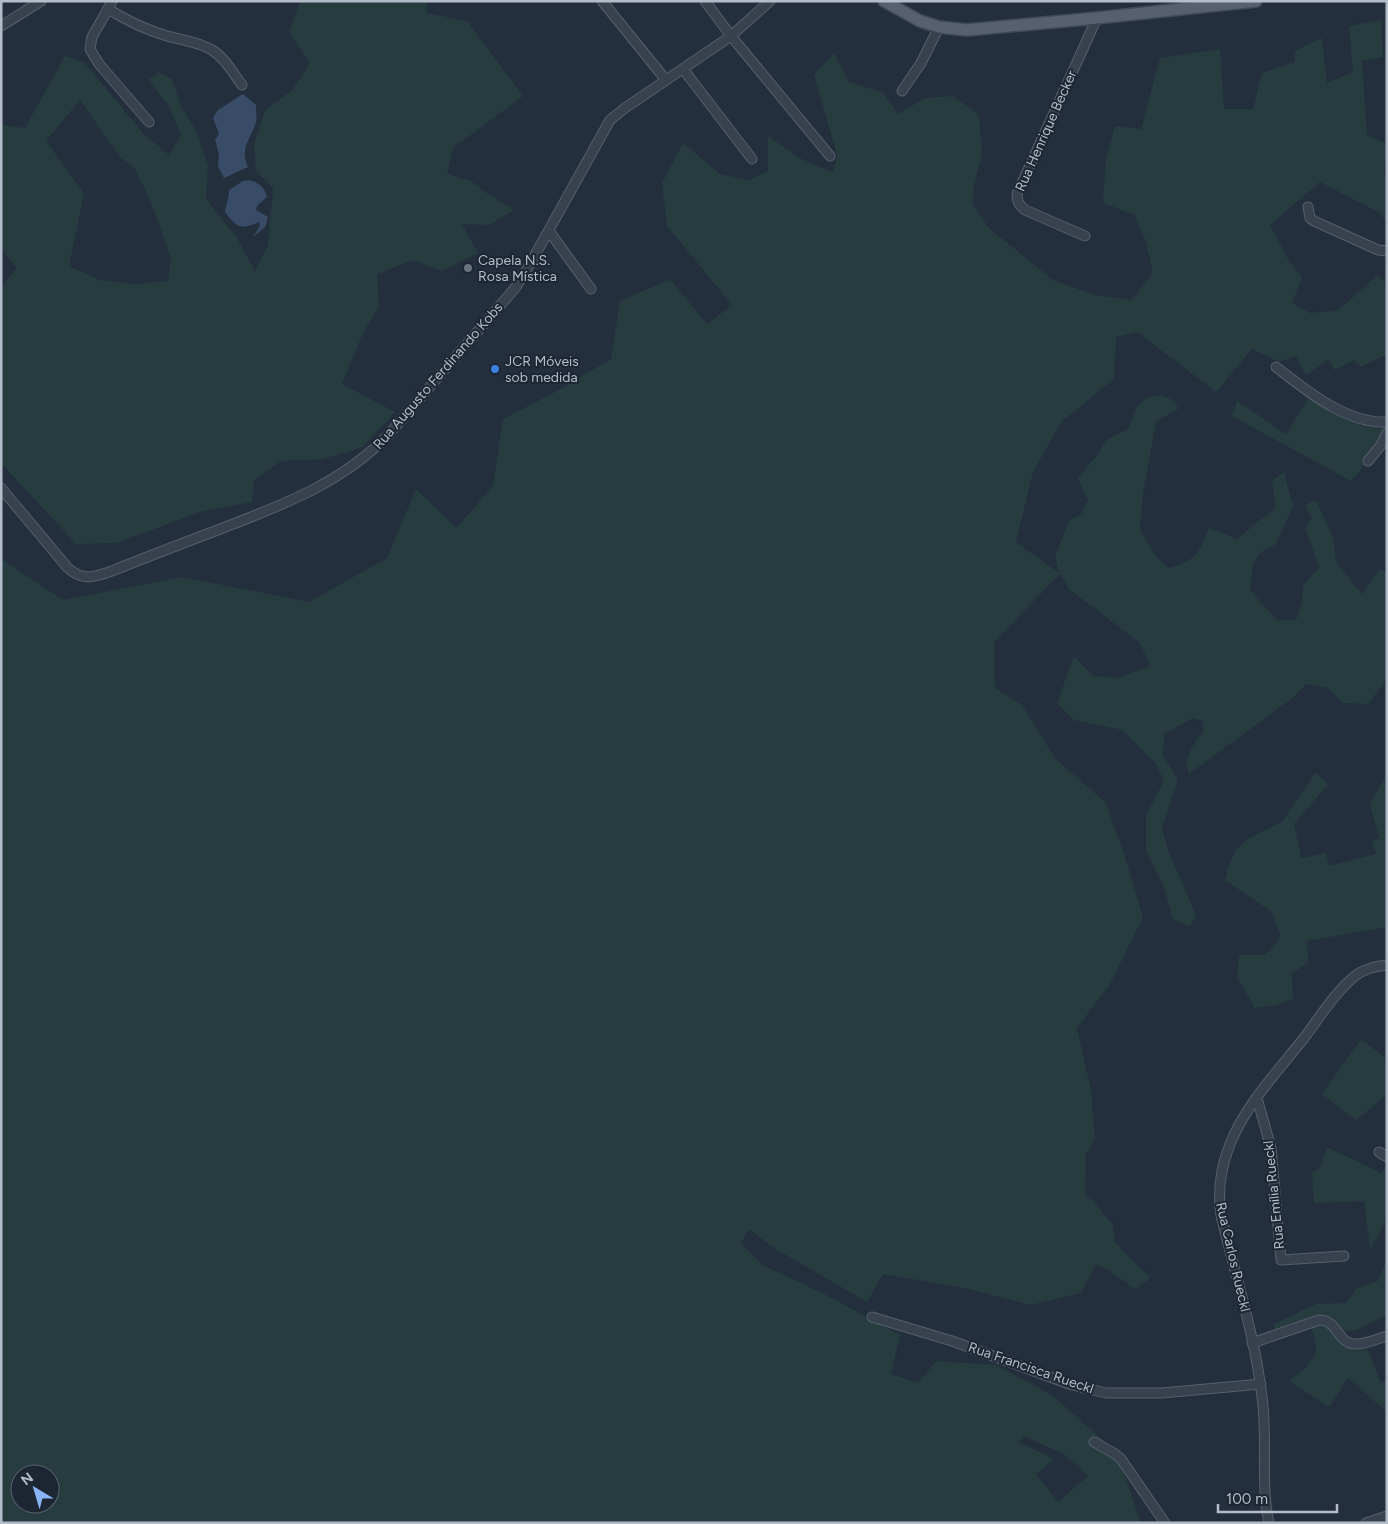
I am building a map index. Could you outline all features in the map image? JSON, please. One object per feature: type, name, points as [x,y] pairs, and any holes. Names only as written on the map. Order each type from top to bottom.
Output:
[{"type":"main road","points":[[884,1],[908,16],[939,27],[976,30],[1256,1]]},
{"type":"street","points":[[1,26],[41,1]]},
{"type":"street","points":[[602,1],[666,80]]},
{"type":"street","points":[[705,1],[731,36],[830,156]]},
{"type":"street","name":"Rua Augusto Ferdinando Kobs","points":[[1,488],[67,567],[82,577],[95,577],[249,518],[317,488],[348,470],[371,452],[390,433],[508,297],[549,231],[606,125],[625,108],[731,36],[767,2]]},
{"type":"street","points":[[149,122],[99,64],[90,49],[92,37],[110,5],[149,30],[199,44],[212,50],[227,63],[242,85]]},
{"type":"street","name":"Rua Henrique Becker","points":[[1085,236],[1026,210],[1020,206],[1017,194],[1097,18]]},
{"type":"street","points":[[902,91],[921,64],[939,27]]},
{"type":"street","points":[[683,69],[752,159]]},
{"type":"street","points":[[1308,207],[1310,218],[1314,222],[1378,250],[1387,251]]},
{"type":"street","points":[[549,231],[592,289]]},
{"type":"street","points":[[1276,367],[1333,407],[1368,420],[1387,422]]},
{"type":"street","points":[[1368,461],[1387,433]]},
{"type":"street","name":"Rua Carlos Rueckl","points":[[1269,1523],[1264,1483],[1265,1427],[1261,1384],[1223,1222],[1219,1193],[1222,1169],[1231,1142],[1247,1112],[1348,982],[1356,975],[1368,969],[1387,965]]},
{"type":"street","name":"Rua Emília Rueckl","points":[[1257,1098],[1272,1148],[1281,1260],[1344,1256]]},
{"type":"street","name":"Rua Francisca Rueckl","points":[[872,1317],[952,1341],[1072,1385],[1106,1393],[1162,1393],[1261,1384]]},
{"type":"street","points":[[1252,1343],[1319,1320],[1325,1320],[1330,1323],[1342,1338],[1352,1344],[1387,1336]]},
{"type":"street","points":[[1094,1442],[1121,1459],[1165,1523]]},
{"type":"street","points":[[1366,1523],[1387,1516]]},
{"type":"green space","points":[[300,1],[427,1],[427,13],[467,21],[523,96],[453,148],[447,174],[471,181],[514,210],[489,225],[462,224],[478,253],[442,271],[413,260],[377,274],[379,306],[363,333],[342,384],[395,412],[363,447],[323,459],[281,461],[254,481],[252,502],[200,512],[117,543],[76,544],[1,463],[1,287],[17,268],[1,249],[1,125],[25,128],[65,56],[84,62],[144,134],[169,155],[181,135],[168,104],[148,80],[159,72],[172,79],[181,106],[196,131],[208,166],[206,199],[237,238],[255,271],[268,246],[273,188],[256,171],[254,144],[265,111],[292,90],[310,63],[289,32]],"holes":[[[80,100],[120,157],[135,169],[149,197],[171,258],[168,281],[134,284],[99,280],[69,266],[84,193],[46,141]]]},
{"type":"green space","points":[[1381,20],[1383,57],[1362,61],[1367,135],[1387,144],[1384,176],[1387,177],[1387,221],[1376,211],[1320,182],[1270,225],[1288,259],[1302,277],[1292,303],[1310,313],[1339,310],[1377,275],[1387,283],[1387,360],[1385,355],[1361,367],[1354,360],[1335,370],[1328,360],[1306,375],[1296,356],[1279,362],[1252,349],[1216,392],[1137,332],[1116,337],[1114,379],[1061,422],[1033,472],[1016,542],[1059,573],[1055,556],[1069,521],[1081,514],[1088,501],[1078,478],[1098,454],[1106,440],[1129,428],[1136,408],[1148,397],[1160,395],[1175,401],[1178,409],[1156,422],[1143,494],[1140,529],[1156,557],[1169,568],[1178,566],[1191,559],[1203,543],[1209,528],[1237,539],[1276,507],[1272,481],[1284,472],[1293,506],[1276,544],[1267,548],[1254,562],[1250,590],[1277,620],[1296,620],[1302,602],[1303,586],[1319,567],[1305,528],[1312,518],[1305,506],[1314,500],[1333,537],[1336,562],[1362,594],[1380,569],[1387,573],[1387,679],[1368,704],[1342,703],[1328,688],[1306,684],[1295,696],[1189,774],[1186,762],[1192,747],[1204,730],[1203,721],[1193,718],[1164,734],[1163,756],[1178,779],[1162,828],[1168,850],[1196,915],[1190,927],[1173,919],[1164,887],[1146,851],[1146,815],[1164,781],[1156,764],[1123,730],[1074,720],[1057,703],[1074,656],[1093,676],[1119,678],[1150,666],[1140,643],[1070,590],[1060,574],[994,642],[995,688],[1022,705],[1055,758],[1106,803],[1143,917],[1110,984],[1077,1028],[1091,1090],[1095,1140],[1086,1154],[1085,1195],[1094,1202],[1113,1225],[1115,1242],[1150,1278],[1136,1290],[1107,1269],[1096,1264],[1081,1293],[1031,1305],[964,1288],[883,1274],[867,1302],[774,1248],[749,1229],[741,1243],[763,1265],[826,1295],[900,1335],[891,1374],[918,1383],[936,1361],[996,1365],[1052,1395],[1117,1453],[1141,1523],[1,1523],[1,559],[63,600],[183,577],[309,602],[387,558],[416,489],[456,528],[493,486],[503,419],[559,390],[611,359],[620,301],[670,279],[707,324],[732,305],[667,226],[662,183],[683,143],[720,174],[749,180],[768,171],[768,136],[799,158],[833,172],[837,155],[814,75],[834,53],[849,82],[882,92],[898,114],[925,98],[954,96],[979,116],[982,155],[975,181],[972,204],[989,228],[1053,280],[1095,295],[1131,300],[1153,273],[1146,242],[1135,215],[1103,203],[1106,159],[1115,126],[1141,129],[1160,58],[1220,49],[1224,109],[1253,109],[1262,73],[1295,62],[1295,51],[1322,38],[1327,83],[1353,72],[1349,26]],"holes":[[[1024,1436],[1065,1455],[1088,1476],[1058,1502],[1036,1474],[1054,1459],[1019,1442]]]},
{"type":"green space","points":[[1311,394],[1333,407],[1387,422],[1387,433],[1351,481],[1232,416],[1237,401],[1286,434]]},
{"type":"green space","points":[[1316,772],[1328,785],[1294,824],[1301,858],[1326,853],[1329,866],[1376,854],[1372,841],[1379,838],[1370,804],[1387,773],[1387,927],[1307,941],[1308,962],[1292,974],[1293,999],[1277,1005],[1255,1008],[1237,977],[1239,955],[1265,955],[1281,937],[1272,912],[1225,880],[1230,862],[1236,850],[1246,840],[1282,822]]},
{"type":"green space","points":[[1361,1039],[1387,1059],[1387,1095],[1356,1120],[1322,1094]]},
{"type":"green space","points":[[1327,1147],[1381,1173],[1387,1165],[1387,1219],[1370,1250],[1364,1201],[1314,1203],[1312,1173],[1320,1168]]},
{"type":"green space","points":[[1387,1258],[1387,1315],[1357,1330],[1338,1332],[1342,1338],[1365,1342],[1381,1383],[1387,1380],[1387,1412],[1348,1378],[1329,1407],[1289,1381],[1306,1368],[1316,1353],[1315,1338],[1309,1323],[1275,1335],[1274,1324],[1316,1304],[1346,1303],[1357,1288],[1378,1281]]},
{"type":"water","points":[[243,94],[256,105],[256,122],[245,149],[248,167],[224,178],[218,166],[219,155],[215,140],[219,134],[213,118],[218,110]]},
{"type":"water","points":[[249,180],[261,186],[267,197],[257,206],[256,210],[268,217],[265,227],[253,237],[260,226],[259,222],[243,227],[239,226],[225,212],[229,190],[243,181]]},
{"type":"place","name":"Capela N.S. Rosa Mística","points":[[468,268]]},
{"type":"place","name":"JCR Móveis sob medida","points":[[495,369]]}]
